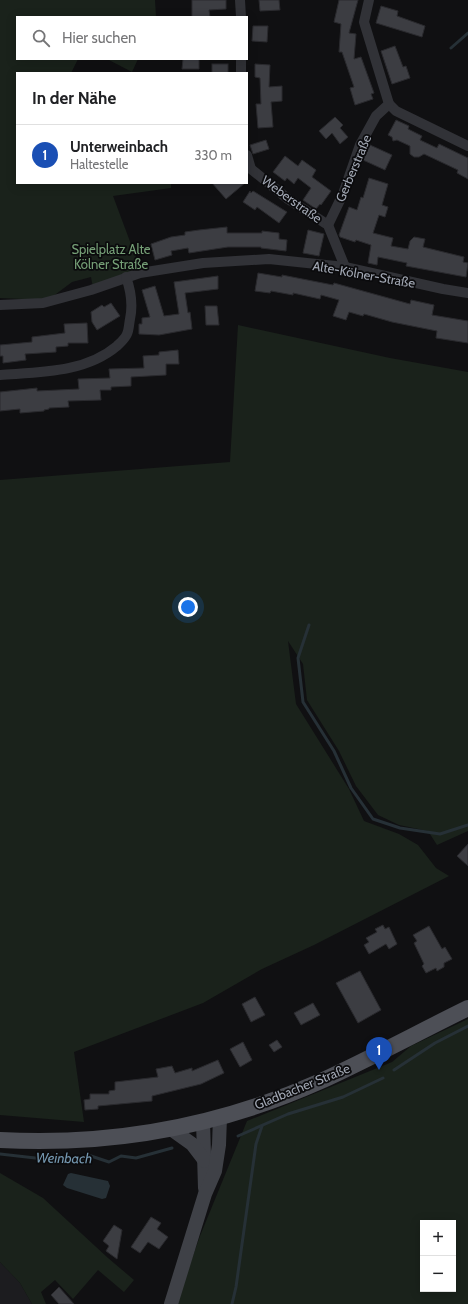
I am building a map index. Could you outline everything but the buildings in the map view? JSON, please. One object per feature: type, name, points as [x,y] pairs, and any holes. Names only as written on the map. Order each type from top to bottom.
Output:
[{"type":"main road","name":"Gladbacher Straße","points":[[0,1140],[55,1141],[100,1139],[138,1135],[220,1117],[264,1103],[320,1081],[468,1008]]},
{"type":"main road","points":[[170,1304],[205,1194],[214,1171],[218,1155],[220,1117]]},
{"type":"main road","points":[[203,1121],[205,1194]]},
{"type":"main road","points":[[170,1129],[192,1144],[205,1161]]},
{"type":"street","points":[[240,0],[240,16]]},
{"type":"street","points":[[369,0],[364,22],[389,104],[396,111],[468,146]]},
{"type":"street","points":[[241,60],[241,72]]},
{"type":"street","name":"Gerberstraße","points":[[328,225],[343,194],[360,145],[376,116],[389,104]]},
{"type":"street","name":"Weberstraße","points":[[248,158],[251,169],[288,199],[328,225],[345,267]]},
{"type":"street","name":"Alte-Kölner-Straße","points":[[0,305],[43,303],[90,290],[140,273],[203,263],[269,259],[345,267],[443,289],[468,293]]},
{"type":"street","points":[[0,375],[61,369],[83,365],[106,355],[121,342],[127,334],[131,312],[131,289],[126,277]]},
{"type":"shaded area","points":[[71,1173],[108,1181],[110,1186],[106,1198],[102,1199],[67,1188],[63,1185],[68,1174]]},
{"type":"shaded area","points":[[0,1262],[20,1283],[32,1304],[0,1304]]},
{"type":"green space","name":"Spielplatz Alte Kölner Straße","points":[[0,0],[155,0],[156,16],[16,16],[16,60],[78,60],[72,72],[16,72],[16,184],[171,184],[171,188],[113,196],[141,271],[93,288],[91,277],[72,282],[48,300],[0,298]]},
{"type":"green space","points":[[109,60],[138,60],[132,72]]},
{"type":"green space","points":[[238,325],[390,358],[468,372],[468,831],[437,845],[428,831],[399,825],[378,815],[356,786],[339,751],[307,700],[303,664],[288,641],[296,704],[349,789],[364,821],[399,834],[418,845],[436,868],[449,876],[314,945],[262,969],[203,1003],[74,1052],[84,1122],[0,1115],[0,480],[230,462]]},
{"type":"green space","points":[[468,1019],[468,1304],[176,1304],[200,1236],[247,1121],[392,1062],[411,1046]]},
{"type":"green space","points":[[0,1173],[43,1198],[134,1280],[124,1292],[98,1270],[73,1299],[55,1280],[41,1292],[46,1304],[32,1304],[20,1283],[0,1262]]},
{"type":"waterway","points":[[451,48],[468,33]]},
{"type":"waterway","points":[[309,625],[298,658],[303,702],[334,751],[351,788],[373,819],[400,828],[440,834],[468,825]]},
{"type":"waterway","name":"Weinbach","points":[[394,1070],[435,1043],[468,1026]]},
{"type":"waterway","name":"Weinbach","points":[[238,1136],[288,1114],[343,1097],[383,1078]]},
{"type":"waterway","points":[[232,1304],[236,1287],[256,1144],[262,1126]]},
{"type":"waterway","name":"Weinbach","points":[[0,1154],[53,1160],[59,1157],[80,1160],[91,1156],[109,1162],[121,1156],[136,1158],[172,1148]]},
{"type":"place","name":"Unterweinbach","points":[[379,1070]]}]
